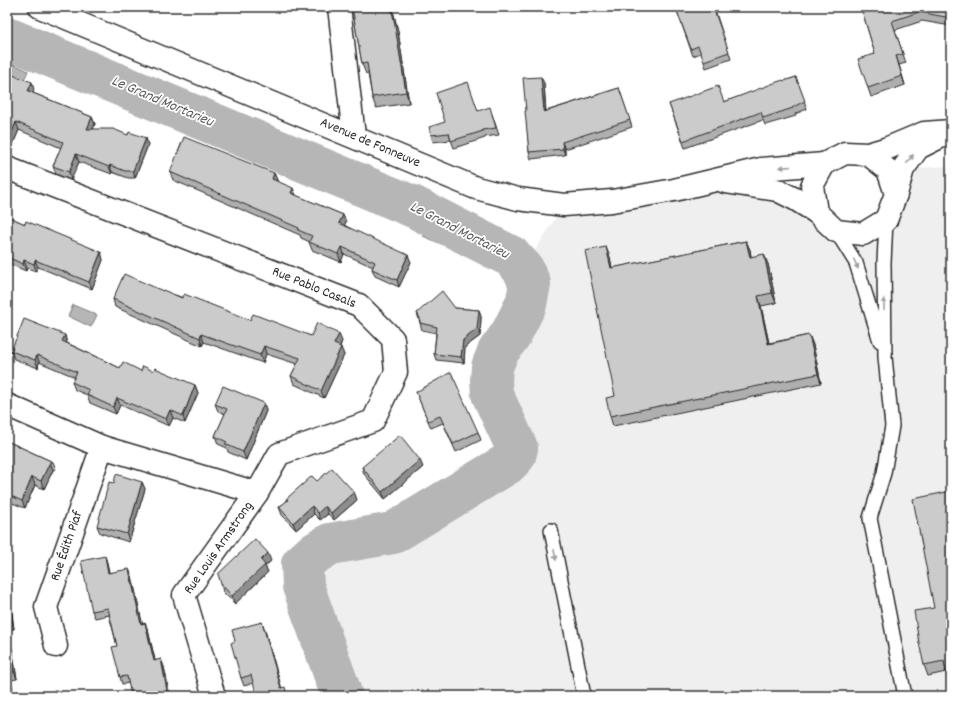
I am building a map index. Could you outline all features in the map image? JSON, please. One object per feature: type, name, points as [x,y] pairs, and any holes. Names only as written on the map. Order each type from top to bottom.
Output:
[{"type":"street","name":"Avenue de Fonneuve","points":[[40,7],[354,136],[476,188],[518,199],[564,205],[612,201],[674,190],[761,170],[824,164],[845,152],[868,154],[888,148],[924,133],[951,131]]},
{"type":"street","points":[[339,7],[354,136]]},
{"type":"street","name":"Avenue de Fonneuve","points":[[886,220],[896,194],[903,169],[918,148],[951,131]]},
{"type":"street","points":[[868,154],[888,170],[896,194]]},
{"type":"street","points":[[816,212],[812,186],[824,164]]},
{"type":"street","name":"Rue Pablo Casals","points":[[7,168],[359,305],[393,339],[396,372],[374,421],[279,454],[257,493]]},
{"type":"street","name":"Avenue de Fonneuve","points":[[714,180],[777,190],[816,212],[836,231]]},
{"type":"street","points":[[836,231],[863,234],[886,220]]},
{"type":"street","points":[[7,405],[102,447],[257,493]]},
{"type":"street","name":"Rue Édith Piaf","points":[[56,646],[46,607],[102,447]]},
{"type":"street","name":"Rue Louis Armstrong","points":[[214,696],[184,595],[257,493]]},
{"type":"lane","points":[[886,220],[884,263],[885,357],[892,426],[884,473],[870,518],[905,696]]},
{"type":"lane","points":[[836,231],[856,263],[885,357]]},
{"type":"lane","points":[[550,530],[584,696]]},
{"type":"shaded area","points":[[7,61],[28,71],[22,84],[7,77]]},
{"type":"shaded area","points":[[947,166],[951,174],[951,696],[342,696],[303,586],[302,564],[312,555],[330,544],[393,532],[507,464],[514,456],[517,448],[492,394],[492,367],[498,352],[511,334],[526,304],[530,284],[523,269],[564,205],[714,180],[756,187],[836,231],[886,220],[903,169]]},
{"type":"shaded area","points":[[428,225],[453,236],[448,247],[423,236]]},
{"type":"shaded area","points":[[73,305],[97,315],[91,327],[68,316]]},
{"type":"building","points":[[352,7],[391,7],[406,92],[372,97],[367,63],[362,64]]},
{"type":"building","points":[[688,7],[713,7],[729,52],[704,61],[698,46],[691,49],[677,11]]},
{"type":"building","points":[[861,7],[951,7],[951,18],[919,12],[892,21],[903,54],[896,56],[902,76],[868,88],[858,59],[875,54]]},
{"type":"building","points":[[7,73],[32,82],[28,91],[92,117],[87,129],[113,129],[128,135],[129,132],[146,138],[133,171],[125,171],[110,165],[109,167],[76,154],[69,172],[53,166],[63,142],[16,122],[10,137],[7,136]]},
{"type":"building","points":[[541,77],[544,112],[619,88],[630,120],[562,142],[563,149],[529,152],[523,78]]},
{"type":"building","points":[[796,77],[805,101],[793,108],[763,118],[761,112],[683,141],[669,104],[718,86],[724,102],[777,82]]},
{"type":"building","points":[[468,82],[478,111],[490,107],[496,128],[482,130],[483,131],[451,141],[449,133],[431,135],[429,127],[445,122],[436,93]]},
{"type":"building","points":[[184,137],[274,173],[272,179],[293,188],[291,193],[343,215],[339,223],[408,255],[397,280],[372,269],[375,262],[342,247],[338,254],[309,242],[312,236],[298,230],[299,228],[170,172]]},
{"type":"building","points":[[7,216],[25,224],[26,221],[101,252],[89,282],[35,260],[34,264],[24,260],[23,264],[7,257]]},
{"type":"building","points":[[746,241],[750,257],[764,254],[772,293],[758,296],[768,344],[809,335],[818,374],[610,416],[606,398],[615,396],[585,251],[606,247],[611,268]]},
{"type":"building","points":[[124,274],[182,298],[184,294],[250,320],[253,314],[311,336],[317,323],[339,334],[334,344],[341,347],[321,391],[291,376],[300,358],[264,346],[260,355],[201,334],[200,338],[113,299]]},
{"type":"building","points":[[442,291],[455,308],[479,310],[477,329],[463,340],[461,357],[434,354],[437,327],[420,323],[420,318],[417,313]]},
{"type":"building","points":[[24,319],[65,335],[62,341],[120,368],[123,362],[141,371],[143,366],[153,371],[155,368],[195,385],[183,416],[170,410],[166,419],[117,398],[113,407],[87,395],[89,390],[72,382],[77,372],[37,355],[35,360],[11,351]]},
{"type":"building","points":[[451,372],[478,432],[453,444],[440,416],[428,421],[416,392]]},
{"type":"building","points":[[223,386],[264,403],[243,452],[225,444],[227,442],[215,436],[227,409],[215,404]]},
{"type":"building","points":[[400,435],[420,460],[382,492],[362,467]]},
{"type":"building","points":[[7,441],[53,462],[50,462],[41,481],[32,477],[22,501],[7,494],[7,473],[10,467],[7,468]]},
{"type":"building","points":[[332,468],[354,492],[331,513],[325,506],[318,513],[312,506],[293,523],[279,507],[312,476],[317,481]]},
{"type":"building","points":[[116,474],[142,482],[127,534],[97,526],[109,482],[114,483]]},
{"type":"building","points":[[951,491],[951,696],[944,661],[924,665],[919,643],[914,611],[934,608],[913,499]]},
{"type":"building","points":[[255,539],[268,553],[261,560],[265,565],[232,596],[221,584],[218,574]]},
{"type":"building","points":[[105,556],[108,573],[129,569],[141,624],[145,623],[154,661],[161,659],[168,696],[131,696],[127,676],[120,677],[112,647],[117,646],[108,608],[92,611],[81,561]]},
{"type":"building","points":[[7,589],[12,622],[7,622]]},
{"type":"building","points":[[262,622],[281,688],[285,687],[287,696],[257,696],[251,675],[241,678],[231,643],[235,641],[232,630]]},
{"type":"building","points":[[7,624],[14,672],[9,672],[12,691],[7,692]]},
{"type":"waterway","name":"Le Grand Mortarieu","points":[[7,38],[414,207],[512,257],[523,269],[530,284],[526,304],[511,334],[498,352],[492,367],[491,381],[492,394],[517,448],[515,456],[507,464],[393,533],[330,544],[312,555],[302,564],[303,586],[342,696]]}]
